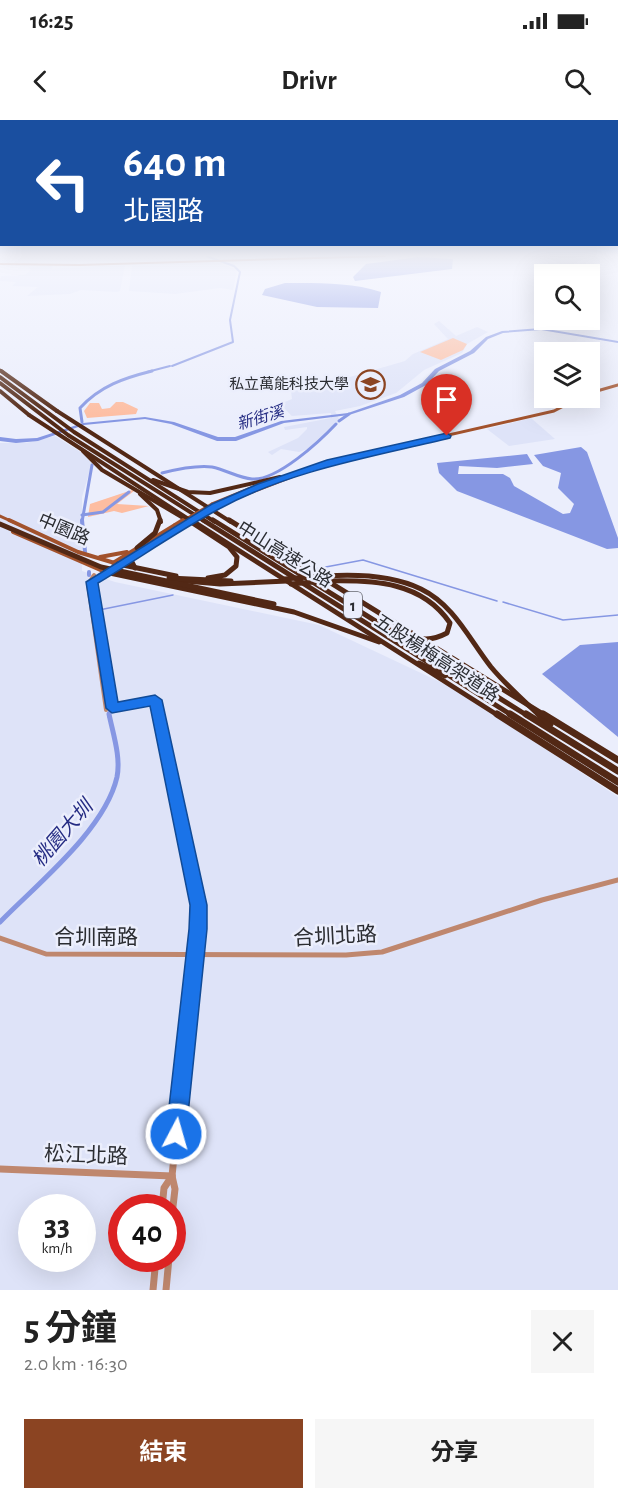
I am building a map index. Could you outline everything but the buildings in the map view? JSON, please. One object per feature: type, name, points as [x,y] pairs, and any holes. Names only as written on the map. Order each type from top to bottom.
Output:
[{"type":"highway","name":"五股楊梅高架道路","points":[[0,370],[110,447],[618,760]]},
{"type":"highway","name":"中山高速公路","points":[[0,377],[66,426],[71,434],[618,782]]},
{"type":"highway","name":"中山高速公路","points":[[0,383],[59,429],[71,434],[364,612],[618,771]]},
{"type":"highway","name":"五股楊梅高架道路","points":[[0,391],[29,415],[77,448],[618,791]]},
{"type":"highway","points":[[71,434],[102,470],[229,547],[237,557],[234,570],[218,577],[167,575]]},
{"type":"highway","points":[[141,476],[188,492],[210,493],[280,477]]},
{"type":"highway","points":[[128,484],[157,510],[161,518],[160,527],[137,550],[131,563],[144,571]]},
{"type":"highway","points":[[0,522],[101,567],[274,604],[319,616],[379,642],[483,696]]},
{"type":"highway","points":[[0,522],[103,564],[161,577],[286,582]]},
{"type":"highway","points":[[110,568],[162,584],[294,612],[379,642]]},
{"type":"highway","points":[[110,568],[200,584],[286,582],[327,578],[376,581],[402,587],[436,604],[450,623],[447,633],[432,640],[422,640],[364,612]]},
{"type":"highway","points":[[110,568],[167,575],[200,584]]},
{"type":"highway","points":[[162,584],[217,587],[327,578],[363,578],[397,583],[445,606],[492,667],[564,737]]},
{"type":"main road","points":[[600,388],[618,383]]},
{"type":"main road","points":[[110,568],[146,544],[214,505],[280,477],[340,457],[554,408]]},
{"type":"main road","points":[[214,505],[330,462],[508,423],[558,408]]},
{"type":"main road","name":"中園路","points":[[0,522],[53,551],[110,568]]},
{"type":"main road","name":"中園路","points":[[0,522],[96,557],[110,568]]},
{"type":"main road","points":[[96,557],[119,555],[137,550],[177,526]]},
{"type":"main road","points":[[110,568],[146,544]]},
{"type":"street","points":[[110,568],[92,582],[112,708],[155,700],[198,905],[172,1176],[174,1194]]},
{"type":"street","points":[[106,710],[88,584],[90,578],[110,568]]},
{"type":"street","name":"合圳北路","points":[[195,953],[346,955],[382,952],[542,900],[618,880]]},
{"type":"street","name":"合圳南路","points":[[0,938],[46,954],[195,953]]},
{"type":"street","name":"松江北路","points":[[0,1169],[172,1176]]},
{"type":"street","points":[[163,1194],[164,1188],[172,1176]]},
{"type":"street","points":[[153,1290],[155,1272]]},
{"type":"street","points":[[166,1290],[168,1272]]},
{"type":"shaded area","name":"私立萬能科技大學","points":[[439,321],[456,336],[477,327],[488,332],[467,344],[462,353],[424,370],[396,393],[360,406],[335,411],[340,421],[311,448],[299,452],[281,449],[272,455],[268,452],[298,438],[307,429],[307,427],[285,430],[284,427],[331,418],[331,413],[292,416],[280,404],[292,399],[291,391],[321,388],[343,379],[405,361],[413,354],[448,339],[434,324]]},
{"type":"shaded area","points":[[453,338],[467,344],[463,350],[441,360],[420,352]]},
{"type":"shaded area","points":[[116,402],[123,402],[138,409],[136,414],[87,418],[84,411],[90,403],[99,403],[102,409],[110,408]]},
{"type":"shaded area","points":[[531,418],[555,439],[509,446],[487,429]]},
{"type":"shaded area","points":[[55,436],[93,460],[82,497],[82,571],[115,582],[319,625],[457,690],[618,797],[618,1290],[0,1290],[0,443],[26,443]]},
{"type":"shaded area","points":[[134,491],[117,504],[149,506],[122,513],[114,511],[88,517],[90,504]]},
{"type":"water","points":[[581,447],[587,452],[618,538],[618,548],[607,549],[457,491],[439,473],[437,463],[527,454],[533,464],[497,468],[459,466],[458,474],[503,474],[510,478],[514,486],[563,514],[570,513],[574,504],[558,488],[561,473],[543,466],[534,455]]},
{"type":"water","points":[[618,642],[618,737],[542,674],[580,645]]},
{"type":"waterway","name":"桃園大圳","points":[[172,366],[233,342],[230,320],[232,311]]},
{"type":"waterway","name":"新街溪","points":[[0,439],[16,441],[38,439],[83,424],[145,418],[172,423],[217,439],[236,439],[283,422],[349,414],[402,396],[424,384],[437,370],[472,352],[487,338],[502,332],[541,329],[618,342]]},
{"type":"waterway","name":"桃園大圳","points":[[147,372],[170,366]]},
{"type":"waterway","name":"桃園大圳","points":[[82,422],[80,408],[104,388],[152,371]]},
{"type":"waterway","name":"新街溪","points":[[339,421],[349,414]]},
{"type":"waterway","points":[[162,473],[187,468],[212,467],[237,476],[262,478],[297,459],[336,424]]},
{"type":"waterway","name":"桃園大圳","points":[[83,515],[92,465]]},
{"type":"waterway","points":[[83,515],[103,512],[129,492]]},
{"type":"waterway","name":"桃園大圳","points":[[82,521],[83,515]]},
{"type":"waterway","name":"桃園大圳","points":[[82,521],[85,552]]},
{"type":"waterway","points":[[315,569],[363,560],[497,601]]},
{"type":"waterway","points":[[99,610],[173,595]]},
{"type":"waterway","points":[[503,602],[563,620],[618,615]]},
{"type":"waterway","name":"桃園大圳","points":[[0,922],[68,855],[99,817],[110,797],[117,777],[118,762],[109,714]]},
{"type":"place","name":"私立萬能科技大學","points":[[370,384]]},
{"type":"route","points":[[176,1134],[198,929],[198,905],[155,700],[112,708],[92,582],[95,578],[216,506],[262,486],[330,462],[447,436]]}]
